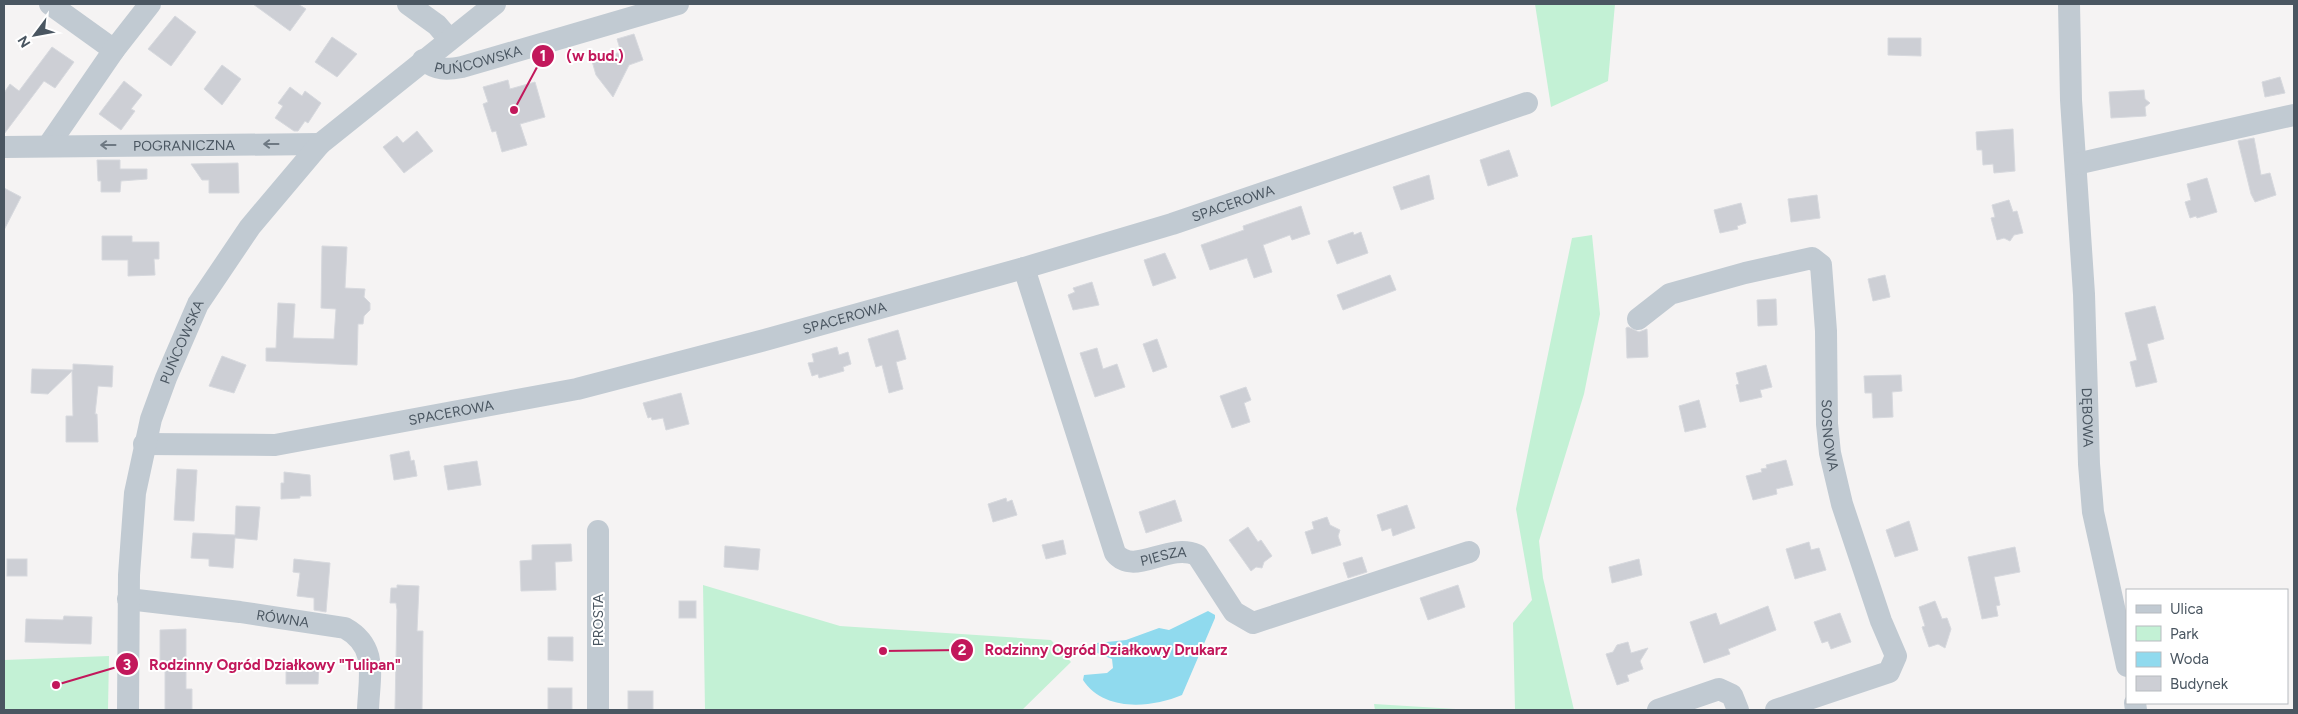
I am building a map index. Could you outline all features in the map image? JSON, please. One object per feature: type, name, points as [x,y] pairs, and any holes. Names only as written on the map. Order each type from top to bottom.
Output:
[{"type":"street","points":[[50,4],[114,50]]},
{"type":"street","points":[[48,146],[114,50],[150,4]]},
{"type":"street","points":[[408,4],[437,25],[449,39]]},
{"type":"street","name":"PUŃCOWSKA","points":[[128,710],[128,599],[134,492],[144,444],[166,378],[198,304],[250,227],[320,144],[495,4]]},
{"type":"street","name":"PUŃCOWSKA","points":[[423,60],[435,68],[447,70],[462,67],[678,4]]},
{"type":"street","name":"DĘBOWA","points":[[2069,4],[2071,100],[2084,294],[2089,464],[2094,512],[2126,661]]},
{"type":"street","name":"SPACEROWA","points":[[144,444],[274,445],[577,389],[761,341],[1024,268],[1172,224],[1526,103]]},
{"type":"street","points":[[2076,164],[2294,115]]},
{"type":"street","name":"POGRANICZNA","points":[[4,147],[320,144]]},
{"type":"street","name":"SOSNOWA","points":[[1638,319],[1670,294],[1745,273],[1812,258],[1821,265],[1826,331],[1830,453],[1842,504],[1881,621],[1896,656],[1889,672],[1776,710]]},
{"type":"street","name":"PIESZA","points":[[1024,268],[1115,553],[1119,559],[1132,563],[1176,551],[1190,552],[1197,555],[1234,612],[1253,623],[1469,552]]},
{"type":"street","name":"PROSTA","points":[[598,530],[598,710]]},
{"type":"street","name":"RÓWNA","points":[[128,599],[240,612],[345,628],[357,635],[366,646],[369,656],[368,710]]},
{"type":"street","points":[[1658,710],[1719,690],[1732,695],[1738,710]]},
{"type":"green space","points":[[1535,4],[1615,4],[1608,81],[1551,107]]},
{"type":"green space","points":[[1592,235],[1600,314],[1584,394],[1539,541],[1543,578],[1574,710],[1515,710],[1513,623],[1532,600],[1516,509],[1572,238]]},
{"type":"green space","points":[[703,585],[840,626],[1051,640],[1071,662],[1022,710],[705,710]]},
{"type":"green space","points":[[109,656],[108,710],[4,710],[4,660]]},
{"type":"green space","points":[[1374,704],[1472,710],[1375,710]]},
{"type":"water","points":[[1208,611],[1215,615],[1215,618],[1182,695],[1156,703],[1129,704],[1115,702],[1103,698],[1083,680],[1084,675],[1107,673],[1113,668],[1112,659],[1095,652],[1097,643],[1126,640],[1159,628],[1169,630]]},
{"type":"building","points":[[253,4],[298,4],[306,9],[290,31]]},
{"type":"building","points":[[175,16],[196,32],[171,66],[148,49]]},
{"type":"building","points":[[634,34],[643,60],[629,65],[613,97],[596,75],[592,61],[621,52],[617,39]]},
{"type":"building","points":[[332,37],[357,54],[337,77],[315,62]]},
{"type":"building","points":[[1888,38],[1921,38],[1921,56],[1888,55]]},
{"type":"building","points":[[52,47],[74,62],[55,88],[44,81],[4,134],[4,93],[10,84],[19,91]]},
{"type":"building","points":[[222,65],[241,79],[222,105],[204,89]]},
{"type":"building","points":[[2280,77],[2285,93],[2265,97],[2262,82]]},
{"type":"building","points":[[508,80],[510,89],[535,82],[545,117],[520,124],[527,145],[502,152],[496,131],[492,132],[483,104],[488,102],[483,87]]},
{"type":"building","points":[[124,81],[142,95],[131,109],[135,111],[121,130],[99,114]]},
{"type":"building","points":[[290,87],[302,96],[305,91],[321,103],[308,123],[305,121],[298,131],[294,131],[275,118],[283,106],[278,103]]},
{"type":"building","points":[[2144,90],[2145,99],[2150,103],[2145,107],[2146,116],[2111,118],[2109,92]]},
{"type":"building","points":[[2013,129],[2015,171],[1994,173],[1993,164],[1983,165],[1982,150],[1977,150],[1976,132]]},
{"type":"building","points":[[417,131],[433,151],[404,173],[383,147],[397,136],[403,143]]},
{"type":"building","points":[[2254,138],[2261,175],[2270,173],[2276,195],[2255,202],[2251,194],[2238,141]]},
{"type":"building","points":[[1509,150],[1518,176],[1488,186],[1480,160]]},
{"type":"building","points":[[97,160],[120,160],[120,169],[147,169],[147,179],[121,181],[120,192],[101,192],[101,181],[98,181]]},
{"type":"building","points":[[238,163],[239,193],[209,193],[209,180],[202,180],[191,164]]},
{"type":"building","points":[[1429,175],[1434,199],[1401,210],[1393,187]]},
{"type":"building","points":[[2207,178],[2217,212],[2197,218],[2196,216],[2190,218],[2185,202],[2191,200],[2187,184]]},
{"type":"building","points":[[4,188],[21,197],[4,230]]},
{"type":"building","points":[[1817,195],[1820,218],[1791,222],[1788,199]]},
{"type":"building","points":[[2009,200],[2013,212],[2017,211],[2023,233],[2014,235],[2010,241],[2004,238],[1997,240],[1991,218],[1995,217],[1992,205]]},
{"type":"building","points":[[1741,203],[1746,223],[1737,226],[1738,229],[1720,233],[1714,210]]},
{"type":"building","points":[[1301,206],[1310,234],[1292,240],[1290,235],[1263,245],[1272,272],[1254,278],[1247,258],[1210,270],[1201,245],[1244,230],[1243,226]]},
{"type":"building","points":[[1353,232],[1354,235],[1361,232],[1368,253],[1337,264],[1328,241]]},
{"type":"building","points":[[102,236],[132,236],[132,242],[159,242],[159,259],[154,259],[155,275],[128,276],[128,260],[102,260]]},
{"type":"building","points":[[322,246],[347,247],[345,288],[365,289],[364,297],[370,303],[370,310],[364,316],[363,324],[358,324],[357,365],[266,361],[266,348],[276,348],[278,303],[295,304],[293,338],[334,339],[336,309],[321,308]]},
{"type":"building","points":[[1165,253],[1176,278],[1153,286],[1144,260]]},
{"type":"building","points":[[1390,275],[1396,290],[1343,310],[1337,295]]},
{"type":"building","points":[[1885,275],[1890,297],[1873,301],[1868,279]]},
{"type":"building","points":[[1092,282],[1099,305],[1073,310],[1068,295],[1075,292],[1073,288]]},
{"type":"building","points":[[1776,299],[1777,325],[1758,326],[1757,300]]},
{"type":"building","points":[[2155,306],[2164,339],[2147,344],[2157,382],[2136,387],[2130,362],[2137,360],[2125,313]]},
{"type":"building","points":[[1628,327],[1639,332],[1647,329],[1648,357],[1627,358],[1626,328]]},
{"type":"building","points":[[898,330],[906,359],[896,362],[903,389],[889,393],[882,365],[876,367],[868,339]]},
{"type":"building","points":[[1157,339],[1167,367],[1153,372],[1143,344]]},
{"type":"building","points":[[837,347],[839,355],[848,352],[851,364],[843,367],[844,371],[819,378],[818,374],[812,376],[808,363],[814,362],[812,354]]},
{"type":"building","points":[[1097,348],[1103,369],[1117,364],[1125,387],[1095,397],[1080,353]]},
{"type":"building","points":[[222,356],[246,365],[234,393],[209,386]]},
{"type":"building","points":[[73,364],[113,366],[112,387],[98,386],[95,414],[97,414],[98,442],[66,442],[66,416],[73,416],[72,371],[48,394],[31,393],[32,369],[73,370]]},
{"type":"building","points":[[1766,365],[1772,387],[1760,390],[1762,397],[1740,402],[1736,385],[1739,384],[1736,373]]},
{"type":"building","points":[[1901,375],[1902,391],[1892,392],[1893,417],[1873,418],[1872,393],[1865,393],[1864,376]]},
{"type":"building","points":[[1246,387],[1251,400],[1244,403],[1250,422],[1232,428],[1220,396]]},
{"type":"building","points":[[681,393],[689,424],[666,430],[663,418],[652,420],[651,417],[648,418],[643,403]]},
{"type":"building","points":[[1699,400],[1706,427],[1685,432],[1679,406]]},
{"type":"building","points":[[409,451],[411,461],[414,460],[417,476],[394,480],[390,455]]},
{"type":"building","points":[[1786,460],[1793,485],[1776,489],[1777,494],[1753,500],[1746,476],[1762,472],[1761,469],[1767,468],[1766,465]]},
{"type":"building","points":[[477,461],[481,485],[448,490],[444,466]]},
{"type":"building","points":[[177,469],[197,470],[194,521],[174,520]]},
{"type":"building","points":[[284,472],[310,475],[311,496],[281,499],[281,483],[284,483]]},
{"type":"building","points":[[1006,498],[1007,502],[1012,500],[1017,515],[993,522],[988,504]]},
{"type":"building","points":[[1175,500],[1182,521],[1146,533],[1139,512]]},
{"type":"building","points":[[1407,505],[1415,528],[1393,536],[1391,528],[1382,531],[1377,515]]},
{"type":"building","points":[[236,506],[260,507],[257,540],[235,538],[233,568],[209,566],[209,559],[191,558],[193,533],[235,535]]},
{"type":"building","points":[[1327,517],[1330,525],[1340,530],[1338,536],[1341,545],[1312,554],[1305,532],[1314,529],[1312,522]]},
{"type":"building","points":[[1909,521],[1918,550],[1895,557],[1886,530]]},
{"type":"building","points":[[1248,527],[1258,542],[1261,540],[1272,556],[1264,562],[1262,568],[1256,567],[1251,571],[1229,540]]},
{"type":"building","points":[[1063,540],[1066,554],[1046,559],[1042,545]]},
{"type":"building","points":[[1809,542],[1811,550],[1819,548],[1826,570],[1795,579],[1786,549]]},
{"type":"building","points":[[571,544],[572,561],[555,562],[556,590],[521,591],[520,561],[532,560],[532,545]]},
{"type":"building","points":[[725,546],[760,549],[758,570],[724,567]]},
{"type":"building","points":[[2015,547],[2020,572],[1994,577],[2000,605],[1996,606],[1998,616],[1982,619],[1968,557]]},
{"type":"building","points":[[1362,557],[1367,572],[1348,578],[1343,563]]},
{"type":"building","points":[[7,559],[27,559],[27,576],[7,576]]},
{"type":"building","points":[[294,559],[330,563],[326,612],[314,610],[314,598],[297,596],[300,573],[293,572]]},
{"type":"building","points":[[1639,559],[1642,575],[1612,583],[1609,567]]},
{"type":"building","points":[[397,585],[419,586],[417,631],[423,631],[422,710],[395,709],[397,610],[396,603],[390,603],[391,588],[397,588]]},
{"type":"building","points":[[1458,585],[1465,607],[1428,620],[1420,598]]},
{"type":"building","points":[[679,601],[696,601],[696,618],[679,618]]},
{"type":"building","points":[[1935,601],[1942,619],[1947,618],[1951,629],[1945,648],[1938,644],[1929,647],[1922,627],[1925,626],[1919,607]]},
{"type":"building","points":[[1768,606],[1776,630],[1728,649],[1730,654],[1704,663],[1690,622],[1716,613],[1720,625]]},
{"type":"building","points":[[1840,613],[1851,642],[1831,649],[1828,641],[1822,643],[1814,622]]},
{"type":"building","points":[[64,616],[92,617],[91,644],[25,642],[26,619],[63,620]]},
{"type":"building","points":[[186,629],[186,689],[192,689],[192,710],[165,710],[165,665],[160,665],[160,630]]},
{"type":"building","points":[[548,637],[573,637],[573,661],[548,660]]},
{"type":"building","points":[[1628,642],[1631,653],[1648,648],[1640,661],[1643,669],[1627,675],[1629,681],[1617,685],[1606,654],[1613,652],[1617,645]]},
{"type":"building","points":[[286,662],[319,662],[318,684],[286,684]]},
{"type":"building","points":[[548,688],[572,688],[572,710],[548,710]]},
{"type":"building","points":[[628,691],[653,691],[653,710],[628,710]]},
{"type":"place","name":"(w bud.)","points":[[514,110]]},
{"type":"place","name":"Rodzinny Ogród Działkowy Drukarz","points":[[883,651]]},
{"type":"place","name":"Rodzinny Ogród Działkowy \"Tulipan\"","points":[[56,685]]}]
